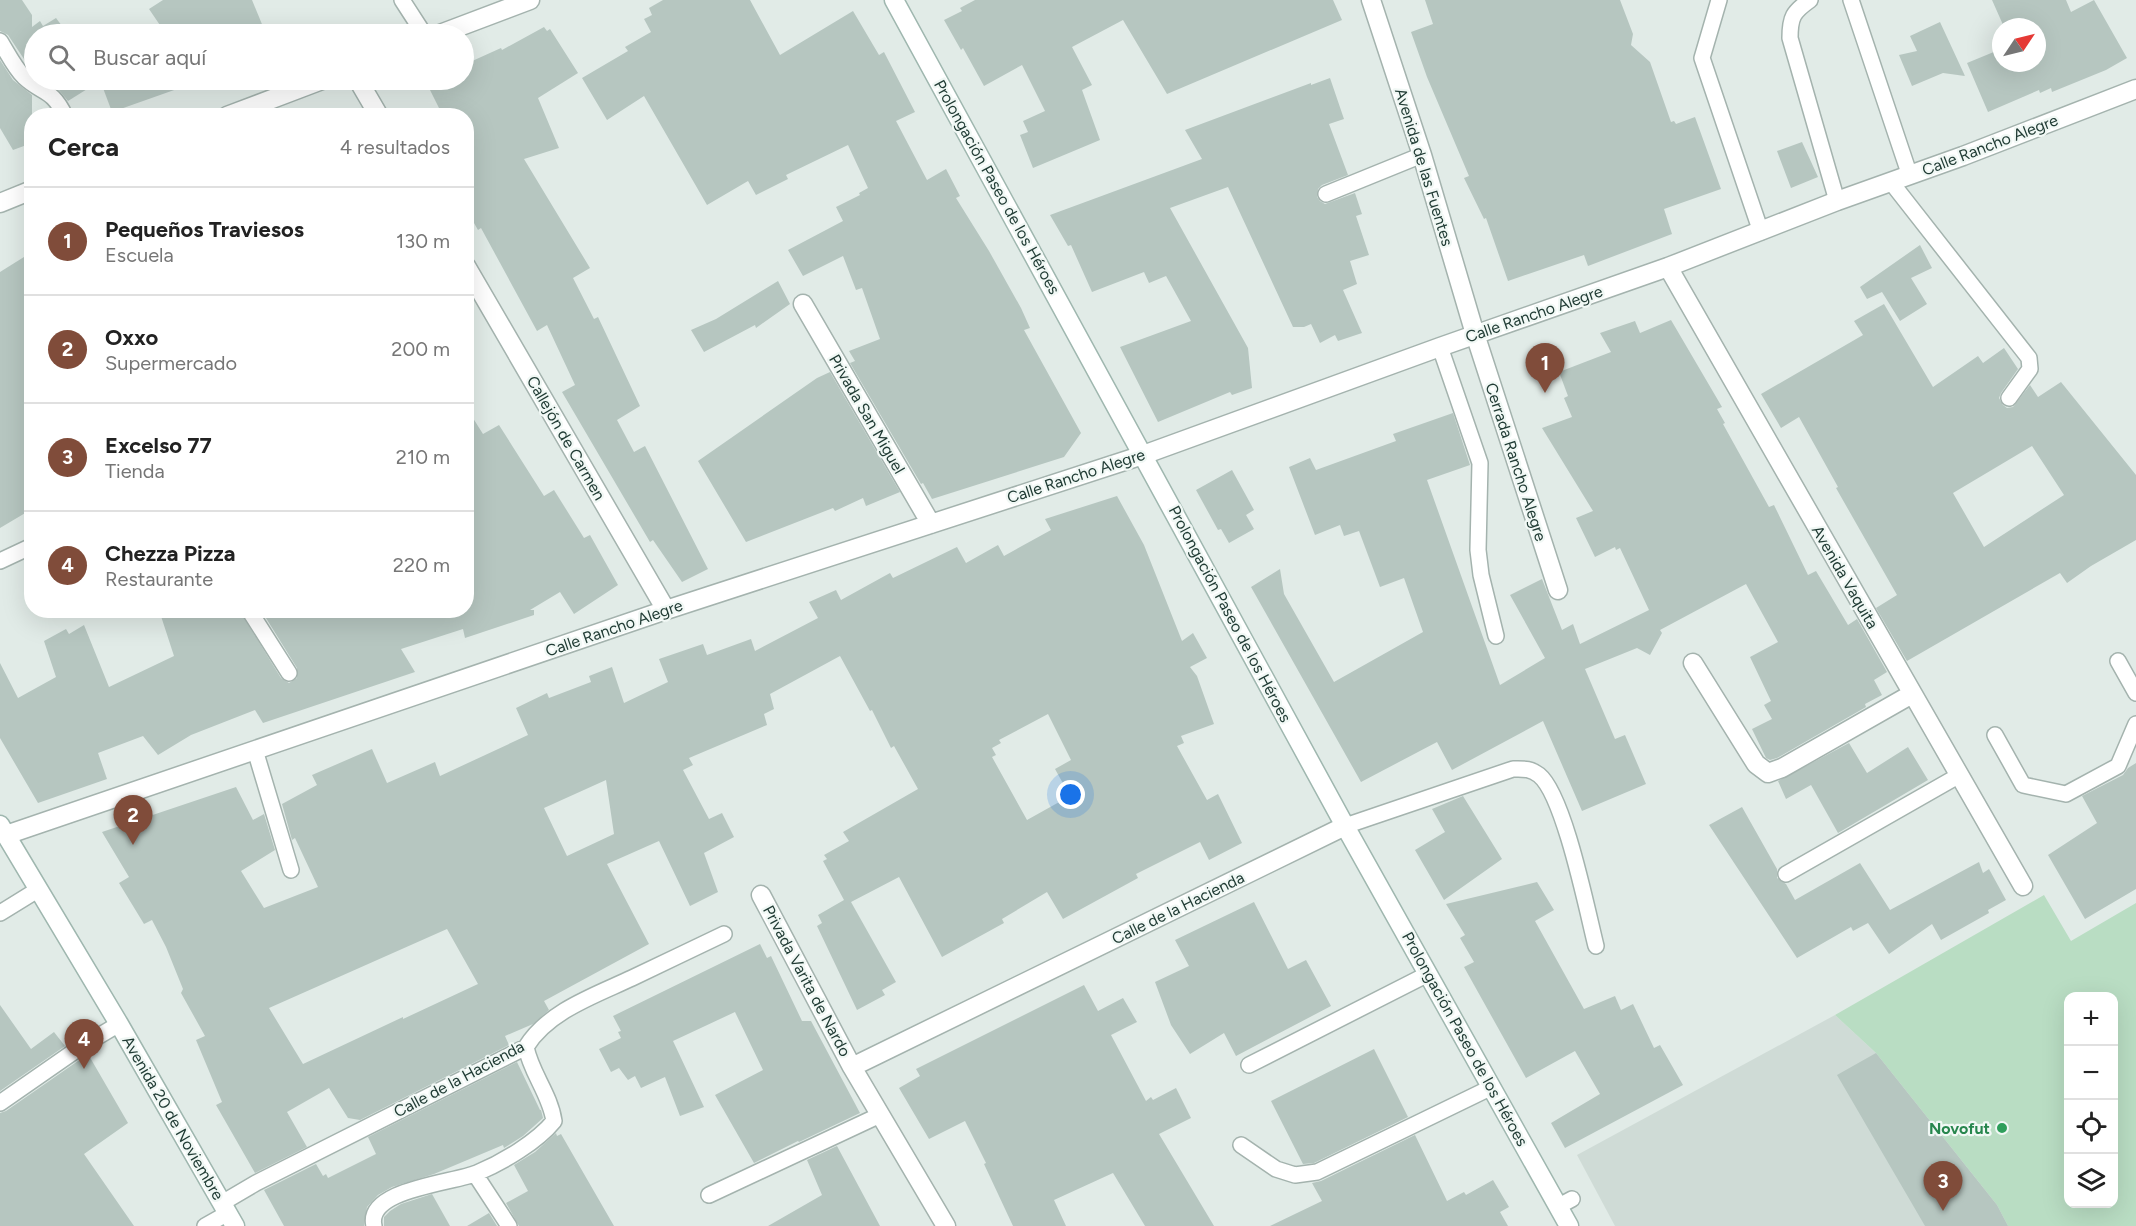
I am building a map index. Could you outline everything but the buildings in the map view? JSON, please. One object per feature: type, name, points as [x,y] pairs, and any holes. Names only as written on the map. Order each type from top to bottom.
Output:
[{"type":"street","points":[[466,24],[530,0]]},
{"type":"street","name":"Prolongación Paseo de los Héroes","points":[[894,0],[1345,826],[1492,1087],[1565,1203],[1569,1226]]},
{"type":"street","name":"Avenida de las Fuentes","points":[[1371,0],[1422,155],[1475,334]]},
{"type":"street","name":"Calle Rancho Alegre","points":[[3,830],[255,750],[666,610],[1143,455],[1440,346],[1668,267],[2136,89]]},
{"type":"street","points":[[248,108],[296,90]]},
{"type":"street","points":[[364,90],[374,108]]},
{"type":"street","points":[[0,203],[24,193]]},
{"type":"street","name":"Avenida Vaquita","points":[[1668,267],[2023,886]]},
{"type":"street","name":"Callejón de Carmen","points":[[474,280],[666,610]]},
{"type":"street","name":"Privada San Miguel","points":[[802,304],[931,524]]},
{"type":"street","name":"Cerrada Rancho Alegre","points":[[1475,334],[1558,590]]},
{"type":"street","points":[[1694,663],[1756,764],[1768,772],[1782,768],[1912,694]]},
{"type":"street","name":"Calle de la Hacienda","points":[[852,1067],[1345,826]]},
{"type":"street","name":"Avenida 20 de Noviembre","points":[[3,830],[119,1023],[228,1214]]},
{"type":"street","name":"Privada Varita de Nardo","points":[[761,895],[852,1067],[946,1226]]},
{"type":"lane","points":[[402,0],[418,24]]},
{"type":"lane","points":[[1719,0],[1702,58],[1761,232]]},
{"type":"lane","points":[[1810,0],[1796,10],[1790,23],[1790,38],[1837,201]]},
{"type":"lane","points":[[1851,0],[1910,176]]},
{"type":"lane","points":[[0,40],[24,77]]},
{"type":"lane","points":[[44,90],[58,101],[61,108]]},
{"type":"lane","points":[[1326,194],[1422,155]]},
{"type":"lane","points":[[1891,182],[2029,358],[2030,369],[2009,398]]},
{"type":"lane","points":[[1440,346],[1480,463],[1478,550],[1481,575],[1496,636]]},
{"type":"lane","points":[[0,561],[24,550]]},
{"type":"lane","points":[[254,618],[289,673]]},
{"type":"lane","points":[[2118,661],[2136,693]]},
{"type":"lane","points":[[1995,735],[2023,785],[2066,794],[2118,766],[2136,724]]},
{"type":"lane","points":[[255,750],[291,870]]},
{"type":"lane","name":"Calle de la Hacienda","points":[[1345,826],[1513,769],[1528,769],[1541,776],[1551,791],[1564,823],[1596,946]]},
{"type":"lane","points":[[1786,874],[1958,776]]},
{"type":"lane","points":[[0,912],[39,889]]},
{"type":"lane","name":"Calle de la Hacienda","points":[[205,1226],[228,1214],[256,1183],[526,1047],[533,1036],[551,1021],[578,1004],[724,934]]},
{"type":"lane","points":[[1249,1065],[1428,974]]},
{"type":"lane","points":[[0,1103],[119,1023]]},
{"type":"lane","points":[[374,1226],[372,1222],[377,1208],[385,1200],[475,1174],[546,1131],[554,1121],[550,1104],[529,1062],[526,1047]]},
{"type":"lane","points":[[1241,1145],[1276,1169],[1295,1175],[1317,1172],[1492,1087]]},
{"type":"lane","points":[[709,1195],[880,1115]]},
{"type":"lane","points":[[475,1174],[509,1226]]},
{"type":"shaded area","points":[[1835,1015],[1876,1053],[1997,1205],[2008,1226],[1615,1226],[1577,1155]]},
{"type":"green space","name":"Novofut","points":[[2044,895],[2071,941],[2136,903],[2136,1226],[2008,1226],[1997,1205],[1876,1053],[1835,1015]]},
{"type":"place","name":"Pequeños Traviesos","points":[[1545,393]]},
{"type":"place","name":"Oxxo","points":[[133,845]]},
{"type":"place","name":"Chezza Pizza","points":[[84,1069]]},
{"type":"place","name":"Novofut","points":[[2002,1128]]},
{"type":"place","name":"Excelso 77","points":[[1943,1211]]}]
